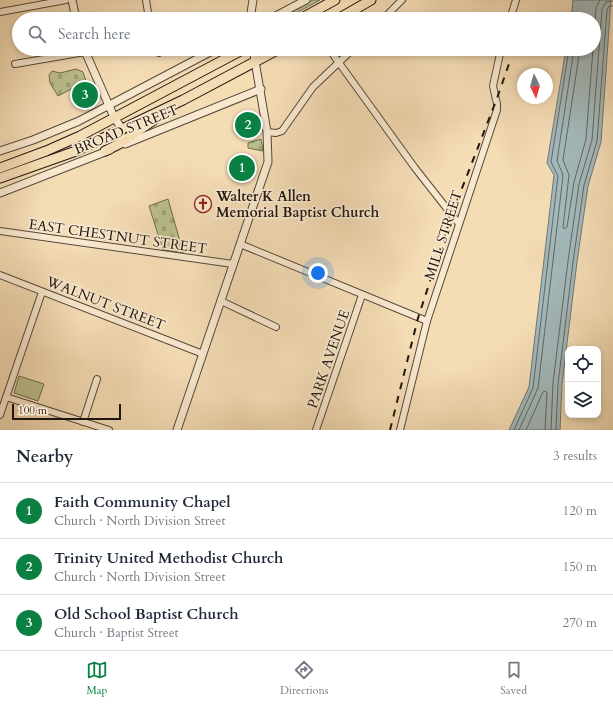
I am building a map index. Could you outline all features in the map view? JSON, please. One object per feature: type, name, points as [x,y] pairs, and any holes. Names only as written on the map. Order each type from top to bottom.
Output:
[{"type":"main road","points":[[313,12],[335,0]]},
{"type":"main road","points":[[350,12],[371,0]]},
{"type":"main road","points":[[0,168],[46,151],[80,136],[231,56]]},
{"type":"main road","points":[[0,178],[76,151],[183,100],[266,56]]},
{"type":"main road","points":[[105,151],[119,144],[183,100]]},
{"type":"street","points":[[0,12],[66,0]]},
{"type":"street","points":[[72,0],[75,12]]},
{"type":"street","points":[[146,0],[148,12]]},
{"type":"street","points":[[251,12],[253,0]]},
{"type":"street","points":[[283,12],[306,0]]},
{"type":"street","points":[[390,12],[402,0]]},
{"type":"street","points":[[512,12],[516,0]]},
{"type":"street","points":[[15,64],[55,56]]},
{"type":"street","points":[[88,56],[114,117],[122,129]]},
{"type":"street","points":[[0,151],[33,140],[79,121],[203,56]]},
{"type":"street","points":[[177,430],[268,162],[267,132],[255,56]]},
{"type":"street","points":[[334,56],[415,168],[459,224]]},
{"type":"street","points":[[267,132],[276,133],[282,131],[313,87],[345,56]]},
{"type":"street","name":"MILL STREET","points":[[400,430],[427,321],[497,110],[493,86],[499,56]]},
{"type":"street","name":"BROAD STREET","points":[[0,193],[261,89]]},
{"type":"street","name":"EAST CHESTNUT STREET","points":[[0,231],[233,264]]},
{"type":"street","points":[[240,244],[427,321]]},
{"type":"street","name":"WALNUT STREET","points":[[0,275],[203,354]]},
{"type":"street","points":[[0,415],[42,292]]},
{"type":"street","name":"PARK AVENUE","points":[[316,430],[362,295]]},
{"type":"street","points":[[221,301],[276,328]]},
{"type":"street","points":[[83,422],[97,379]]},
{"type":"street","points":[[6,397],[109,430]]},
{"type":"green space","points":[[313,0],[320,0],[298,12],[290,12]]},
{"type":"green space","points":[[76,69],[83,72],[86,81],[58,96],[50,83],[49,75],[52,71],[60,73]]},
{"type":"green space","points":[[261,139],[263,151],[248,148],[248,143]]},
{"type":"green space","points":[[168,199],[183,253],[163,250],[149,206]]},
{"type":"green space","points":[[19,376],[44,384],[38,401],[14,393]]},
{"type":"water","points":[[573,0],[611,0],[601,142],[588,186],[567,346],[565,346],[560,430],[509,430],[529,387],[554,175],[547,163],[565,56],[601,56],[601,12],[572,12]]},
{"type":"railway","points":[[390,430],[418,318],[452,214],[510,61]]},
{"type":"place","name":"Old School Baptist Church","points":[[85,95]]},
{"type":"place","name":"Trinity United Methodist Church","points":[[248,125]]},
{"type":"place","name":"Faith Community Chapel","points":[[242,168]]},
{"type":"place","name":"Walter K Allen Memorial Baptist Church","points":[[203,204]]}]
